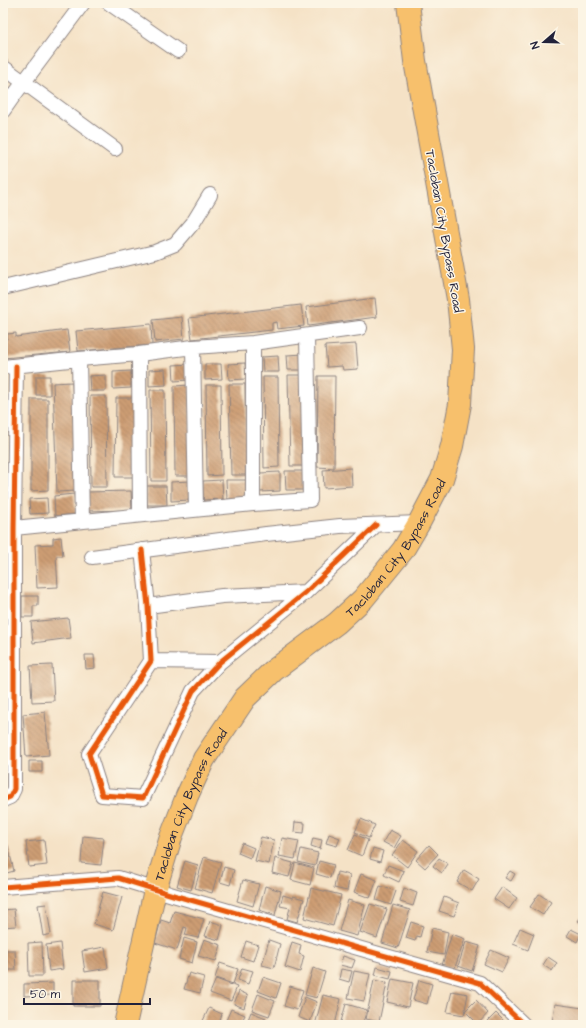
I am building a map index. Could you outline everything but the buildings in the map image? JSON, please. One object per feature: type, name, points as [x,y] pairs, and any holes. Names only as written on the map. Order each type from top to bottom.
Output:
[{"type":"highway","name":"Tacloban City Bypass Road","points":[[124,1025],[155,890],[171,837],[187,796],[204,759],[245,698],[273,671],[337,623],[364,599],[403,550],[442,480],[452,446],[460,404],[463,349],[458,299],[415,61],[408,3]]},
{"type":"street","points":[[3,111],[82,3]]},
{"type":"street","points":[[109,3],[178,51]]},
{"type":"street","points":[[3,67],[115,149]]},
{"type":"street","points":[[3,288],[155,252],[175,244],[193,223],[210,195]]},
{"type":"street","points":[[3,800],[10,797],[14,789],[14,528],[10,367],[193,347],[253,343],[360,328]]},
{"type":"street","points":[[14,528],[196,509],[310,500],[308,336]]},
{"type":"street","points":[[253,343],[253,504]]},
{"type":"street","points":[[193,347],[196,509]]},
{"type":"street","points":[[139,354],[140,515]]},
{"type":"street","points":[[79,359],[82,521]]},
{"type":"street","points":[[92,556],[340,526],[419,523]]},
{"type":"street","points":[[142,550],[152,661],[89,754],[102,795],[142,798],[193,691],[220,662],[306,592],[376,525]]},
{"type":"street","points":[[148,606],[222,596],[306,592]]},
{"type":"street","points":[[152,661],[220,662]]},
{"type":"street","points":[[3,887],[118,878],[480,984],[524,1025]]},
{"type":"cycle path","points":[[3,800],[10,797],[14,789],[14,528],[16,366]]},
{"type":"cycle path","points":[[142,550],[148,606],[151,661],[89,754],[102,795],[143,798],[193,691],[220,662],[306,592],[376,525]]},
{"type":"cycle path","points":[[3,887],[118,878],[480,983],[524,1025]]}]
